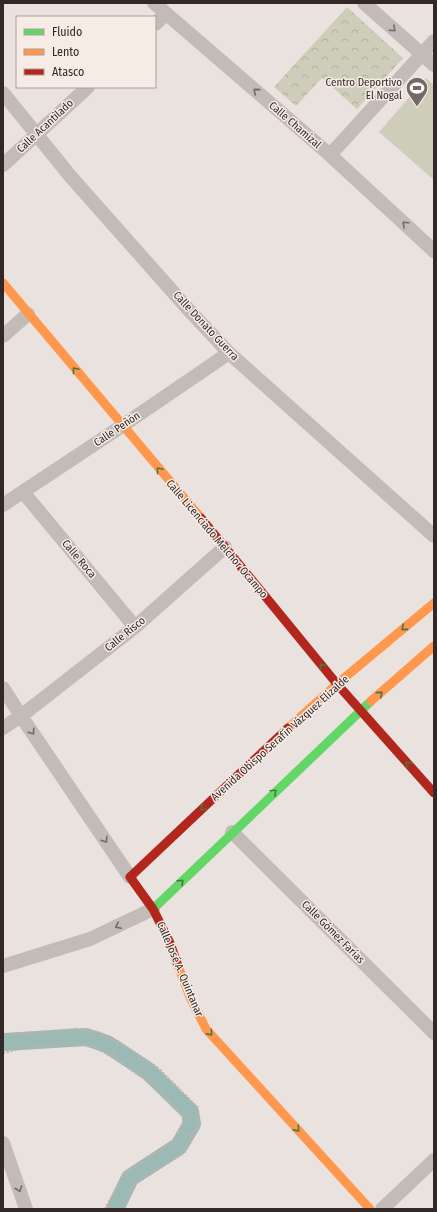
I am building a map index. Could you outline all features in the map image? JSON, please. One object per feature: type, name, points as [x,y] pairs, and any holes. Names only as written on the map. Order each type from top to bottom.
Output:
[{"type":"street","name":"Calle Chamizal","points":[[154,3],[330,155],[434,251]]},
{"type":"street","points":[[364,3],[434,65]]},
{"type":"street","points":[[156,23],[166,14]]},
{"type":"street","points":[[330,155],[434,41]]},
{"type":"street","name":"Calle Acantilado","points":[[3,165],[87,88]]},
{"type":"street","name":"Calle Donato Guerra","points":[[3,92],[76,183],[229,353],[434,536]]},
{"type":"street","name":"Calle Licenciado Melchor Ocampo","points":[[3,283],[225,547],[337,684],[434,793]]},
{"type":"street","points":[[3,336],[28,314]]},
{"type":"street","name":"Calle Peñón","points":[[3,505],[229,353]]},
{"type":"street","name":"Calle Roca","points":[[23,492],[135,627]]},
{"type":"street","name":"Calle Risco","points":[[3,728],[21,716],[135,627],[225,547]]},
{"type":"street","name":"Avenida Obispo Serafín Vázquez Elizalde","points":[[130,877],[337,684],[434,603]]},
{"type":"street","points":[[3,966],[90,939],[153,909],[360,711],[434,646]]},
{"type":"street","name":"Calle José A. Quintanar","points":[[3,688],[153,909],[170,942],[190,997],[206,1029],[370,1209]]},
{"type":"street","name":"Calle Gómez Farías","points":[[232,832],[434,1033]]},
{"type":"street","points":[[3,1143],[8,1165],[26,1209]]},
{"type":"street","points":[[382,1209],[434,1160]]},
{"type":"path","points":[[3,1035],[76,1029],[98,1032],[119,1043],[159,1069],[198,1108],[198,1125],[184,1153],[135,1183],[122,1209]]},
{"type":"path","points":[[3,1053],[19,1049],[75,1043],[92,1046],[112,1055],[148,1082],[185,1118],[174,1141],[125,1173],[105,1209]]},
{"type":"path","points":[[112,1055],[119,1043]]},
{"type":"path","points":[[180,1130],[192,1136]]},
{"type":"green space","points":[[347,7],[403,58],[357,109],[322,78],[296,106],[274,87]]},
{"type":"green space","name":"Centro Deportivo El Nogal","points":[[426,78],[434,85],[434,180],[379,132]]},
{"type":"waterway","points":[[5,1042],[86,1037],[107,1044],[148,1071],[190,1112],[192,1124],[179,1146],[130,1178],[115,1209]]},
{"type":"traffic: fast","points":[[153,909],[371,701]]},
{"type":"traffic: slow","points":[[3,283],[201,518]]},
{"type":"traffic: slow","points":[[288,728],[337,684],[434,603]]},
{"type":"traffic: slow","points":[[371,701],[434,646]]},
{"type":"traffic: slow","points":[[177,963],[190,997],[206,1029],[370,1209]]},
{"type":"traffic: jam","points":[[201,518],[337,684],[434,793]]},
{"type":"traffic: jam","points":[[177,963],[170,943],[153,909],[130,877],[288,728]]},
{"type":"place","name":"Centro Deportivo El Nogal","points":[[417,108]]}]
